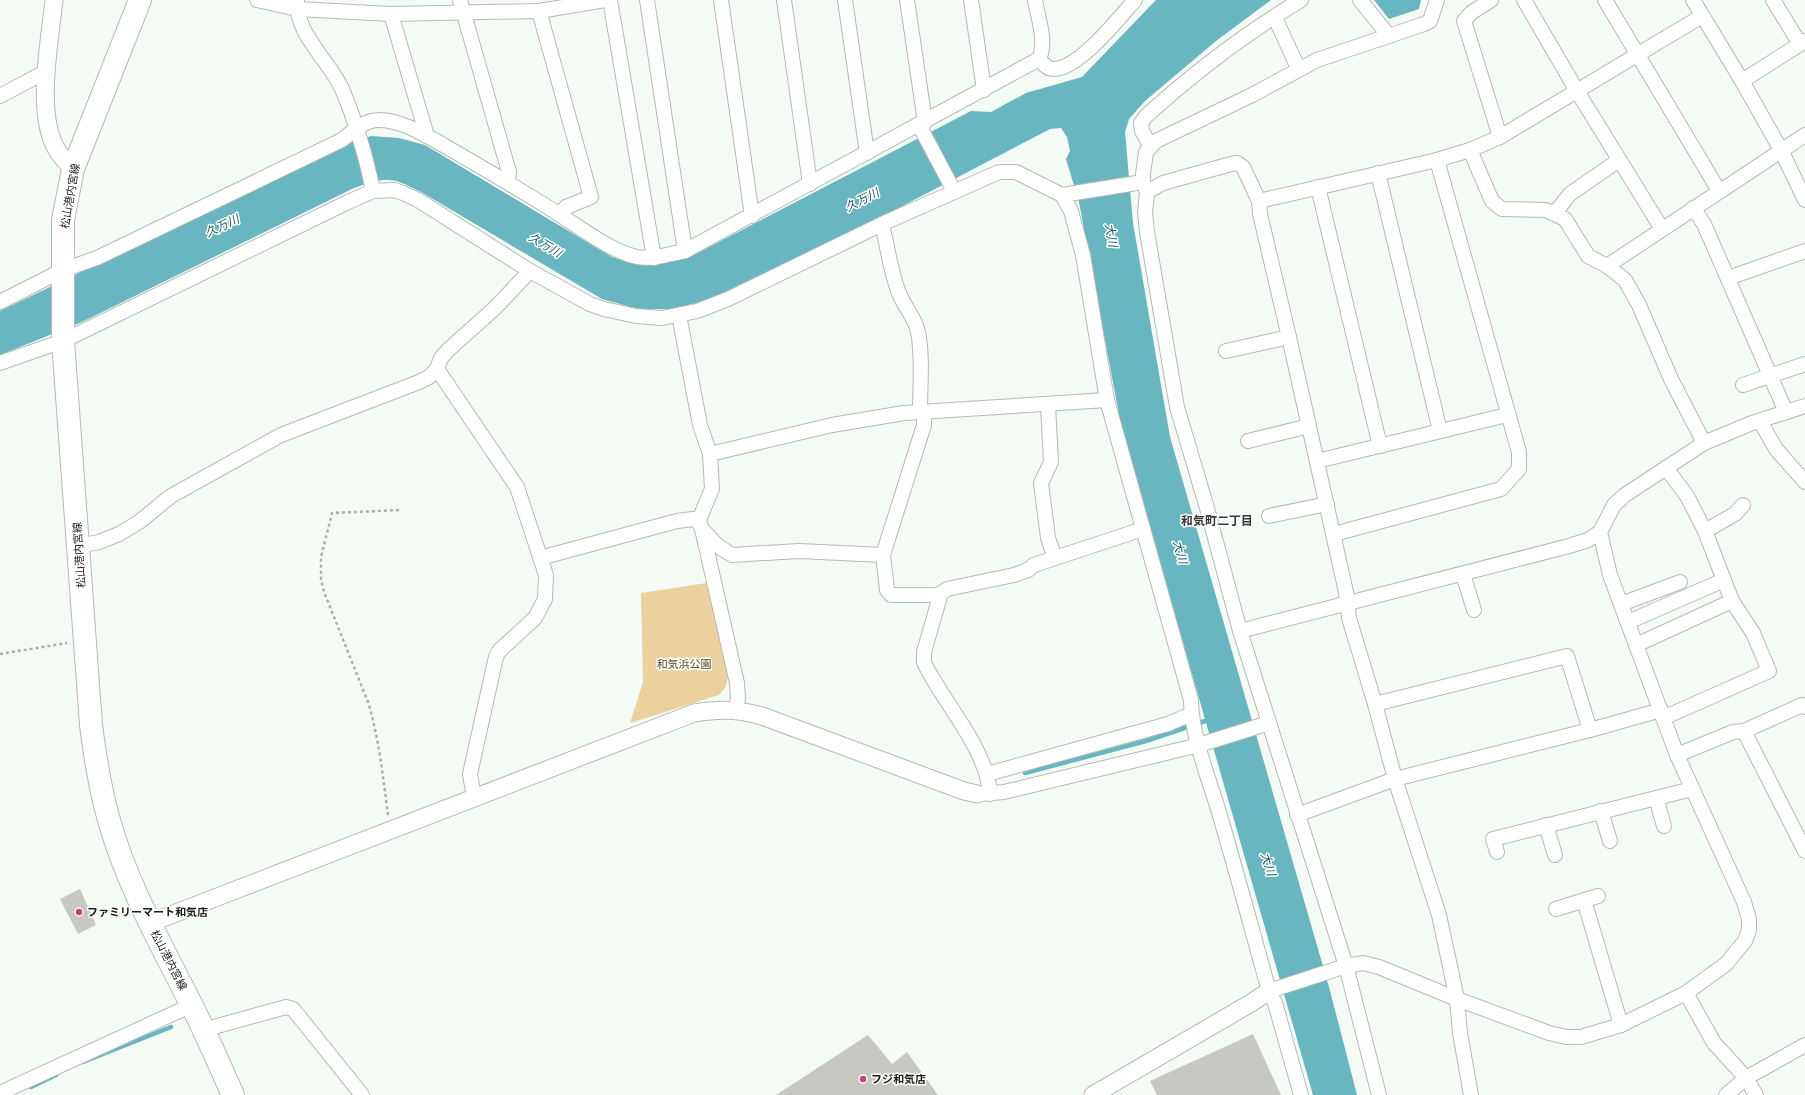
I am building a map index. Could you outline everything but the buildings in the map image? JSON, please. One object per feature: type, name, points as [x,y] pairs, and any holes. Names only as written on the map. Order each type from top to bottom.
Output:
[{"type":"main road","name":"松山港内宮線","points":[[140,0],[73,169],[63,220],[63,337],[91,725],[97,771],[109,821],[129,876],[150,923],[204,1030],[233,1095]]},
{"type":"street","points":[[54,0],[45,97],[49,126],[54,144],[59,153],[73,169]]},
{"type":"street","points":[[257,0],[391,14],[462,6],[539,12],[605,0]]},
{"type":"street","points":[[610,0],[654,258]]},
{"type":"street","points":[[647,0],[684,251]]},
{"type":"street","points":[[721,0],[752,216]]},
{"type":"street","points":[[784,0],[810,184]]},
{"type":"street","points":[[845,0],[867,154]]},
{"type":"street","points":[[907,0],[922,127],[953,188]]},
{"type":"street","points":[[971,0],[984,90]]},
{"type":"street","points":[[0,302],[104,255],[357,134],[372,121],[386,120],[427,136],[508,181],[616,250],[637,257],[654,258],[684,251],[867,154],[922,127],[1039,59],[1042,52],[1042,44],[1035,0]]},
{"type":"street","points":[[1039,59],[1046,67],[1053,69],[1060,68],[1080,58],[1136,0]]},
{"type":"street","points":[[1150,145],[1142,131],[1141,123],[1146,116],[1200,69],[1265,21],[1301,0]]},
{"type":"street","points":[[1360,0],[1389,36]]},
{"type":"street","points":[[1379,1095],[1297,815],[1266,724],[1207,508],[1177,407],[1147,232],[1142,186],[1146,152],[1150,145],[1156,141],[1252,95],[1298,68],[1430,21],[1437,0]]},
{"type":"street","points":[[1491,0],[1472,13],[1464,21],[1500,137]]},
{"type":"street","points":[[1524,0],[1576,92],[1662,229]]},
{"type":"street","points":[[1605,0],[1719,191]]},
{"type":"street","points":[[1693,0],[1742,81],[1781,150],[1805,200]]},
{"type":"street","points":[[1742,81],[1802,42],[1773,0]]},
{"type":"street","points":[[297,5],[304,30],[342,88],[372,188]]},
{"type":"street","points":[[462,6],[509,172],[508,181]]},
{"type":"street","points":[[539,12],[590,196],[566,207],[560,214]]},
{"type":"street","points":[[391,14],[427,136]]},
{"type":"street","points":[[1259,201],[1437,160],[1470,150],[1500,137],[1702,16]]},
{"type":"street","points":[[1277,22],[1298,68]]},
{"type":"street","points":[[0,96],[47,71]]},
{"type":"street","points":[[1607,266],[1805,135]]},
{"type":"street","points":[[1470,150],[1492,201],[1502,209],[1546,210],[1565,219],[1588,256],[1607,266],[1625,280],[1639,305],[1671,379],[1704,443]]},
{"type":"street","points":[[1334,534],[1501,489],[1519,469],[1519,452],[1507,415],[1437,160]]},
{"type":"street","points":[[1554,214],[1570,194],[1619,160]]},
{"type":"street","points":[[0,363],[63,337],[341,205],[372,188],[394,190],[418,200],[530,271],[590,304],[604,309],[636,316],[662,318],[697,311],[728,299],[882,225],[953,188],[999,172],[1016,172],[1066,195],[1163,183],[1237,163],[1243,167],[1259,201],[1260,214],[1334,534],[1348,604],[1349,618],[1375,704],[1395,779],[1439,915],[1457,999],[1460,1033],[1471,1095]]},
{"type":"street","points":[[1378,173],[1440,431]]},
{"type":"street","points":[[1318,187],[1380,446]]},
{"type":"street","points":[[1066,195],[1083,255],[1107,400],[1191,700],[1191,716],[1200,741],[1301,1095]]},
{"type":"street","points":[[1693,208],[1704,224],[1786,412]]},
{"type":"street","points":[[882,225],[893,276],[899,295],[910,312],[917,329],[920,347],[922,412],[924,425],[883,555],[887,590],[891,595],[934,595],[939,600],[924,652],[924,662],[966,733],[987,774],[984,794]]},
{"type":"street","points":[[1728,278],[1805,251]]},
{"type":"street","points":[[78,546],[99,542],[119,534],[139,522],[171,496],[281,435],[429,377],[437,369],[441,358],[448,350],[495,308],[530,271]]},
{"type":"street","points":[[679,315],[700,425],[710,454],[712,489],[700,515],[701,525],[737,683],[738,698],[736,710]]},
{"type":"street","points":[[1226,351],[1289,337]]},
{"type":"street","points":[[1743,385],[1805,364]]},
{"type":"street","points":[[437,369],[517,487],[546,576],[545,599],[536,618],[499,651],[496,657],[470,774],[474,798]]},
{"type":"street","points":[[710,454],[832,425],[922,412],[1107,400]]},
{"type":"street","points":[[1048,405],[1051,462],[1041,483],[1048,538],[1055,558]]},
{"type":"street","points":[[1240,631],[1463,574],[1588,540],[1600,532],[1614,505],[1625,494],[1704,443],[1760,421],[1805,406]]},
{"type":"street","points":[[1317,461],[1507,415]]},
{"type":"street","points":[[1760,421],[1776,449],[1805,482]]},
{"type":"street","points":[[1248,441],[1309,426]]},
{"type":"street","points":[[1297,815],[1395,779],[1590,730],[1662,714],[1769,671],[1753,633],[1732,601],[1705,531],[1687,496],[1666,468]]},
{"type":"street","points":[[1269,516],[1327,504]]},
{"type":"street","points":[[1705,531],[1735,514],[1743,505]]},
{"type":"street","points":[[540,558],[682,520],[693,519],[701,525],[718,546],[732,555]]},
{"type":"street","points":[[936,598],[947,589],[1014,575],[1028,570],[1034,565],[1143,529]]},
{"type":"street","points":[[1093,1095],[1272,990],[1362,963],[1379,967],[1457,999],[1549,1033],[1566,1037],[1581,1037],[1622,1025],[1686,993],[1726,964],[1745,942],[1749,930],[1749,919],[1744,902],[1677,755],[1610,575],[1600,532]]},
{"type":"street","points":[[712,571],[716,564],[724,558],[732,555],[799,551],[883,555]]},
{"type":"street","points":[[1463,574],[1474,610]]},
{"type":"street","points":[[1628,622],[1724,580]]},
{"type":"street","points":[[1621,604],[1680,582]]},
{"type":"street","points":[[1636,645],[1732,601]]},
{"type":"street","points":[[1375,704],[1566,656],[1590,730]]},
{"type":"street","points":[[1677,755],[1733,732],[1744,731],[1802,705],[1805,707]]},
{"type":"street","points":[[150,923],[694,713],[711,710],[736,710],[762,716],[964,791],[984,794],[1004,792],[1266,724]]},
{"type":"street","points":[[987,774],[1168,724],[1191,716]]},
{"type":"street","points":[[1744,731],[1805,850]]},
{"type":"street","points":[[1497,852],[1493,839],[1692,789]]},
{"type":"street","points":[[1656,798],[1664,826]]},
{"type":"street","points":[[1601,812],[1610,841]]},
{"type":"street","points":[[1546,825],[1556,855]]},
{"type":"street","points":[[1556,909],[1598,896]]},
{"type":"street","points":[[1584,900],[1622,1025]]},
{"type":"street","points":[[1686,993],[1714,1043],[1746,1078],[1756,1095]]},
{"type":"street","points":[[0,1093],[16,1090],[192,1005]]},
{"type":"street","points":[[204,1030],[286,1007],[293,1009],[362,1095]]},
{"type":"street","points":[[1726,1095],[1746,1078],[1805,1045]]},
{"type":"path","points":[[390,830],[373,717],[324,592],[320,568],[320,557],[332,513],[402,510]]},
{"type":"path","points":[[0,654],[85,639]]},
{"type":"green space","name":"和気浜公園","points":[[707,583],[728,678],[725,688],[719,695],[630,723],[643,682],[641,593]]},
{"type":"water","points":[[1156,0],[1271,0],[1216,41],[1145,101],[1129,119],[1125,132],[1133,223],[1170,437],[1329,987],[1357,1095],[1313,1095],[1122,430],[1079,202],[1066,159],[1070,151],[1067,137],[1061,128],[1050,129],[820,249],[706,301],[669,309],[638,309],[602,299],[421,192],[402,183],[382,180],[354,188],[82,322],[0,355],[0,311],[345,145],[371,136],[399,138],[425,145],[612,257],[634,264],[665,263],[688,258],[971,111],[991,112],[1026,93],[1082,77]]},
{"type":"water","points":[[1374,0],[1421,0],[1419,9],[1389,19]]},
{"type":"waterway","points":[[1025,773],[1146,741],[1211,719]]},
{"type":"waterway","points":[[83,1062],[171,1027]]},
{"type":"waterway","points":[[31,1087],[56,1075]]},
{"type":"place","name":"ファミリーマート和気店","points":[[79,912]]},
{"type":"place","name":"フジ和気店","points":[[863,1079]]},
{"type":"district","name":"和気町二丁目","points":[[1217,521]]},
{"type":"water label","name":"久万川","points":[[862,200]]},
{"type":"water label","name":"久万川","points":[[222,226]]},
{"type":"water label","name":"大川","points":[[1111,235]]},
{"type":"water label","name":"久万川","points":[[545,245]]},
{"type":"water label","name":"大川","points":[[1180,552]]},
{"type":"water label","name":"大川","points":[[1268,864]]}]
